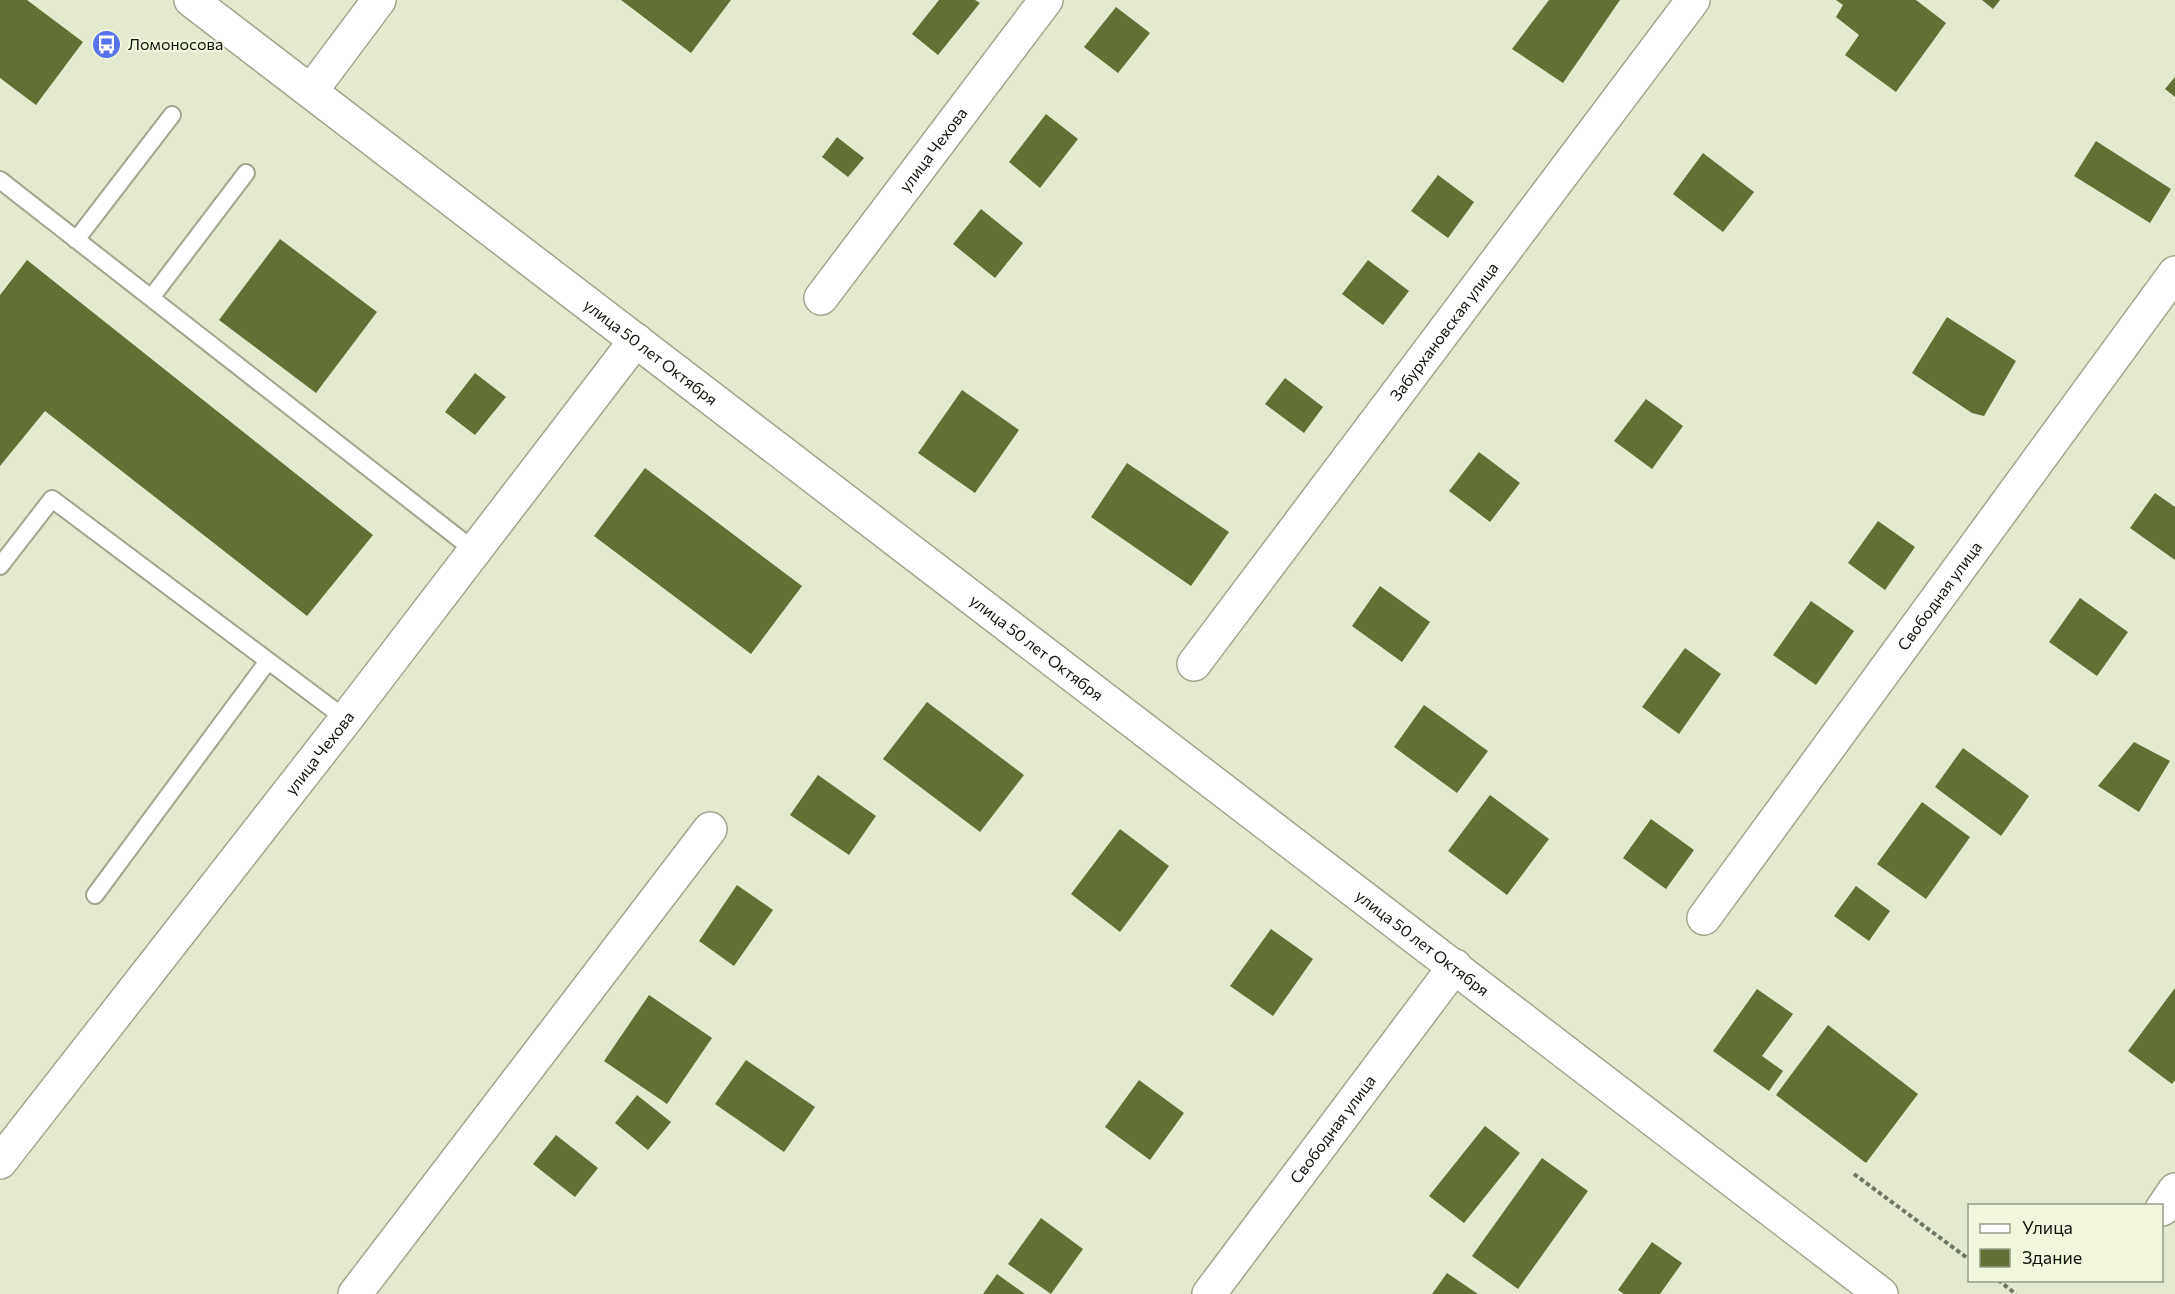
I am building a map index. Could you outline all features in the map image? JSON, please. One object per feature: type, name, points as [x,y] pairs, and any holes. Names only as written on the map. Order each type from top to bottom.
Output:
[{"type":"street","name":"улица 50 лет Октября","points":[[191,0],[1881,1294]]},
{"type":"street","points":[[311,91],[379,0]]},
{"type":"street","name":"улица Чехова","points":[[821,298],[1046,0]]},
{"type":"street","name":"Забурхановская улица","points":[[1194,664],[1693,0]]},
{"type":"street","name":"Свободная улица","points":[[1704,918],[2175,273]]},
{"type":"street","name":"улица Чехова","points":[[0,1162],[346,719],[636,340]]},
{"type":"street","points":[[355,1294],[710,829]]},
{"type":"street","name":"Свободная улица","points":[[1209,1294],[1455,966]]},
{"type":"street","points":[[2163,1208],[2175,1190]]},
{"type":"lane","points":[[76,240],[172,115]]},
{"type":"lane","points":[[151,298],[246,172]]},
{"type":"lane","points":[[0,180],[475,551]]},
{"type":"lane","points":[[0,566],[52,499],[346,719]]},
{"type":"lane","points":[[94,895],[268,661]]},
{"type":"path","points":[[1854,1174],[1968,1259]]},
{"type":"path","points":[[1999,1282],[2016,1294]]},
{"type":"building","points":[[0,0],[27,0],[83,42],[36,105],[0,78]]},
{"type":"building","points":[[621,0],[731,0],[691,53]]},
{"type":"building","points":[[939,0],[975,0],[980,3],[938,55],[912,34]]},
{"type":"building","points":[[1549,0],[1620,0],[1563,83],[1512,49]]},
{"type":"building","points":[[1836,0],[1916,0],[1946,23],[1896,92],[1845,55],[1859,35],[1836,17],[1843,5]]},
{"type":"building","points":[[1982,0],[2000,0],[1993,9]]},
{"type":"building","points":[[1116,7],[1150,33],[1118,73],[1084,47]]},
{"type":"building","points":[[2175,77],[2175,97],[2165,89]]},
{"type":"building","points":[[1046,114],[1078,139],[1040,188],[1009,162]]},
{"type":"building","points":[[837,137],[864,158],[848,177],[822,157]]},
{"type":"building","points":[[2096,141],[2171,189],[2150,223],[2074,176]]},
{"type":"building","points":[[1703,153],[1754,192],[1723,232],[1673,194]]},
{"type":"building","points":[[1438,175],[1474,202],[1448,238],[1411,211]]},
{"type":"building","points":[[981,209],[1023,243],[995,278],[953,244]]},
{"type":"building","points":[[280,239],[377,312],[316,393],[219,320]]},
{"type":"building","points":[[27,260],[373,535],[307,616],[45,411],[0,466],[0,295]]},
{"type":"building","points":[[1368,260],[1409,291],[1383,325],[1342,294]]},
{"type":"building","points":[[1947,317],[2016,361],[1984,416],[1972,413],[1912,373]]},
{"type":"building","points":[[475,373],[506,397],[475,435],[445,412]]},
{"type":"building","points":[[1285,378],[1323,407],[1304,433],[1265,404]]},
{"type":"building","points":[[962,390],[1019,430],[975,493],[918,453]]},
{"type":"building","points":[[1646,399],[1683,426],[1652,469],[1614,441]]},
{"type":"building","points":[[1479,452],[1520,483],[1490,522],[1449,491]]},
{"type":"building","points":[[1127,463],[1229,532],[1191,586],[1091,517]]},
{"type":"building","points":[[645,468],[802,586],[751,654],[594,536]]},
{"type":"building","points":[[2155,493],[2175,507],[2175,560],[2130,528]]},
{"type":"building","points":[[1878,521],[1915,547],[1885,590],[1848,563]]},
{"type":"building","points":[[1380,586],[1430,622],[1402,662],[1352,626]]},
{"type":"building","points":[[2080,598],[2128,632],[2097,676],[2049,642]]},
{"type":"building","points":[[1811,601],[1854,631],[1816,685],[1773,655]]},
{"type":"building","points":[[1685,648],[1721,674],[1679,734],[1642,707]]},
{"type":"building","points":[[927,702],[1024,775],[980,832],[883,759]]},
{"type":"building","points":[[1424,705],[1488,751],[1457,793],[1394,747]]},
{"type":"building","points":[[2134,742],[2170,761],[2139,812],[2098,786]]},
{"type":"building","points":[[1963,748],[2029,796],[2001,836],[1935,787]]},
{"type":"building","points":[[818,775],[876,816],[849,855],[790,815]]},
{"type":"building","points":[[1490,795],[1549,839],[1507,895],[1448,851]]},
{"type":"building","points":[[1922,802],[1970,837],[1926,899],[1877,864]]},
{"type":"building","points":[[1651,819],[1694,850],[1666,889],[1623,858]]},
{"type":"building","points":[[1120,829],[1169,866],[1120,932],[1071,894]]},
{"type":"building","points":[[737,885],[773,910],[734,966],[699,941]]},
{"type":"building","points":[[1856,886],[1890,911],[1869,941],[1834,916]]},
{"type":"building","points":[[1271,929],[1313,959],[1273,1016],[1230,986]]},
{"type":"building","points":[[2175,988],[2175,1080],[2172,1084],[2128,1051]]},
{"type":"building","points":[[1757,989],[1793,1014],[1762,1056],[1783,1071],[1769,1091],[1713,1051]]},
{"type":"building","points":[[649,995],[712,1038],[667,1104],[604,1061]]},
{"type":"building","points":[[1828,1025],[1918,1094],[1866,1163],[1776,1095]]},
{"type":"building","points":[[746,1060],[815,1107],[784,1152],[715,1104]]},
{"type":"building","points":[[1139,1080],[1184,1113],[1150,1160],[1105,1127]]},
{"type":"building","points":[[637,1095],[671,1122],[648,1150],[615,1123]]},
{"type":"building","points":[[1485,1126],[1520,1153],[1464,1223],[1429,1196]]},
{"type":"building","points":[[556,1135],[598,1168],[575,1197],[533,1164]]},
{"type":"building","points":[[1542,1158],[1588,1191],[1518,1289],[1472,1256]]},
{"type":"building","points":[[1041,1218],[1083,1249],[1051,1294],[1008,1264]]},
{"type":"building","points":[[1652,1242],[1682,1263],[1660,1294],[1624,1294],[1618,1290]]},
{"type":"building","points":[[1447,1273],[1478,1294],[1432,1294]]},
{"type":"building","points":[[997,1274],[1025,1294],[983,1294]]},
{"type":"place","name":"Ломоносова","points":[[107,44]]}]
